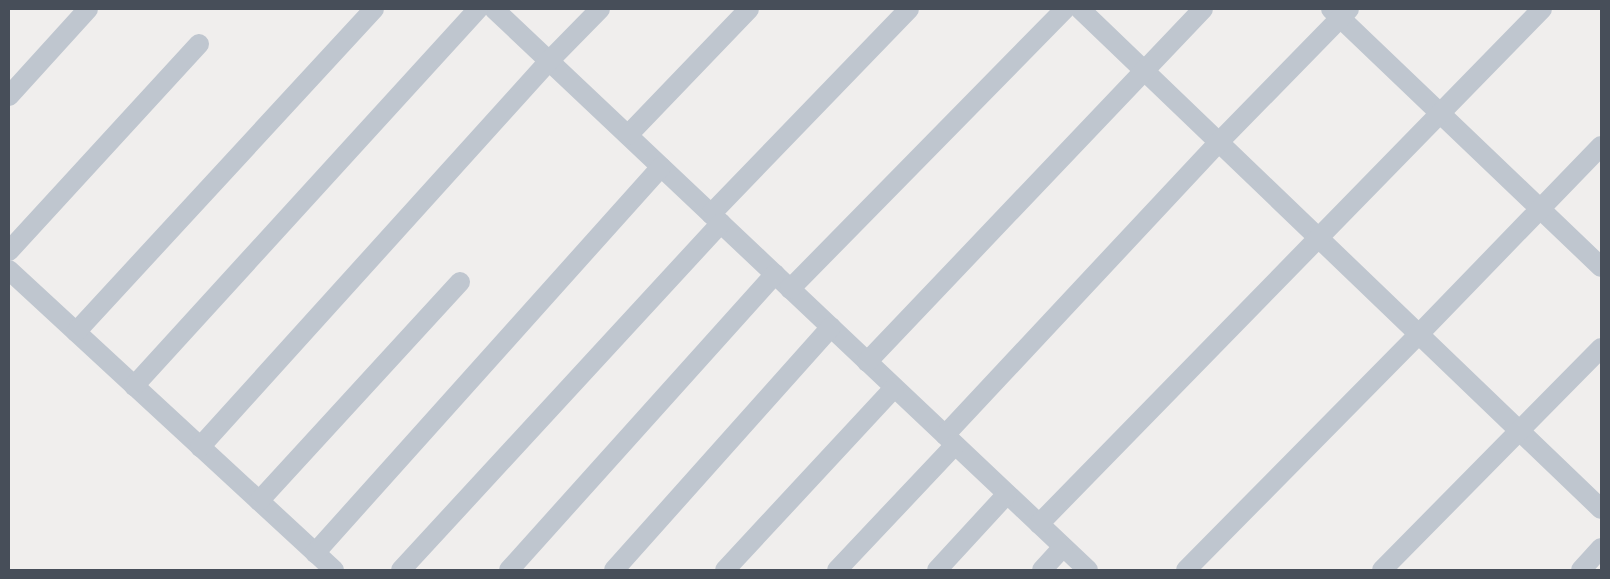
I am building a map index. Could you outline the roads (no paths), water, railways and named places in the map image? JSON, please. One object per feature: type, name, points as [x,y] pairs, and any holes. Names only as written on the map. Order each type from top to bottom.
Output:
[{"type":"street","points":[[9,96],[88,9]]},
{"type":"street","points":[[76,332],[374,9]]},
{"type":"street","points":[[134,386],[478,9]]},
{"type":"street","points":[[494,9],[1088,570]]},
{"type":"street","points":[[200,447],[550,61],[600,9]]},
{"type":"street","points":[[628,135],[749,9]]},
{"type":"street","points":[[401,570],[716,219],[908,9]]},
{"type":"street","points":[[790,289],[1065,9]]},
{"type":"street","points":[[1080,9],[1601,509]]},
{"type":"street","points":[[868,362],[1202,9]]},
{"type":"street","points":[[1039,524],[1542,9]]},
{"type":"street","points":[[837,570],[950,440],[1219,142],[1340,12],[1440,113],[1601,267]]},
{"type":"street","points":[[9,251],[199,44]]},
{"type":"street","points":[[1186,570],[1601,146]]},
{"type":"street","points":[[315,553],[661,167]]},
{"type":"street","points":[[9,270],[334,570]]},
{"type":"street","points":[[510,570],[775,274]]},
{"type":"street","points":[[259,501],[460,282]]},
{"type":"street","points":[[614,570],[831,327]]},
{"type":"street","points":[[1382,570],[1601,348]]},
{"type":"street","points":[[725,570],[894,388]]},
{"type":"street","points":[[937,570],[1007,494]]},
{"type":"street","points":[[1042,570],[1064,547]]},
{"type":"street","points":[[1580,570],[1601,548]]}]
